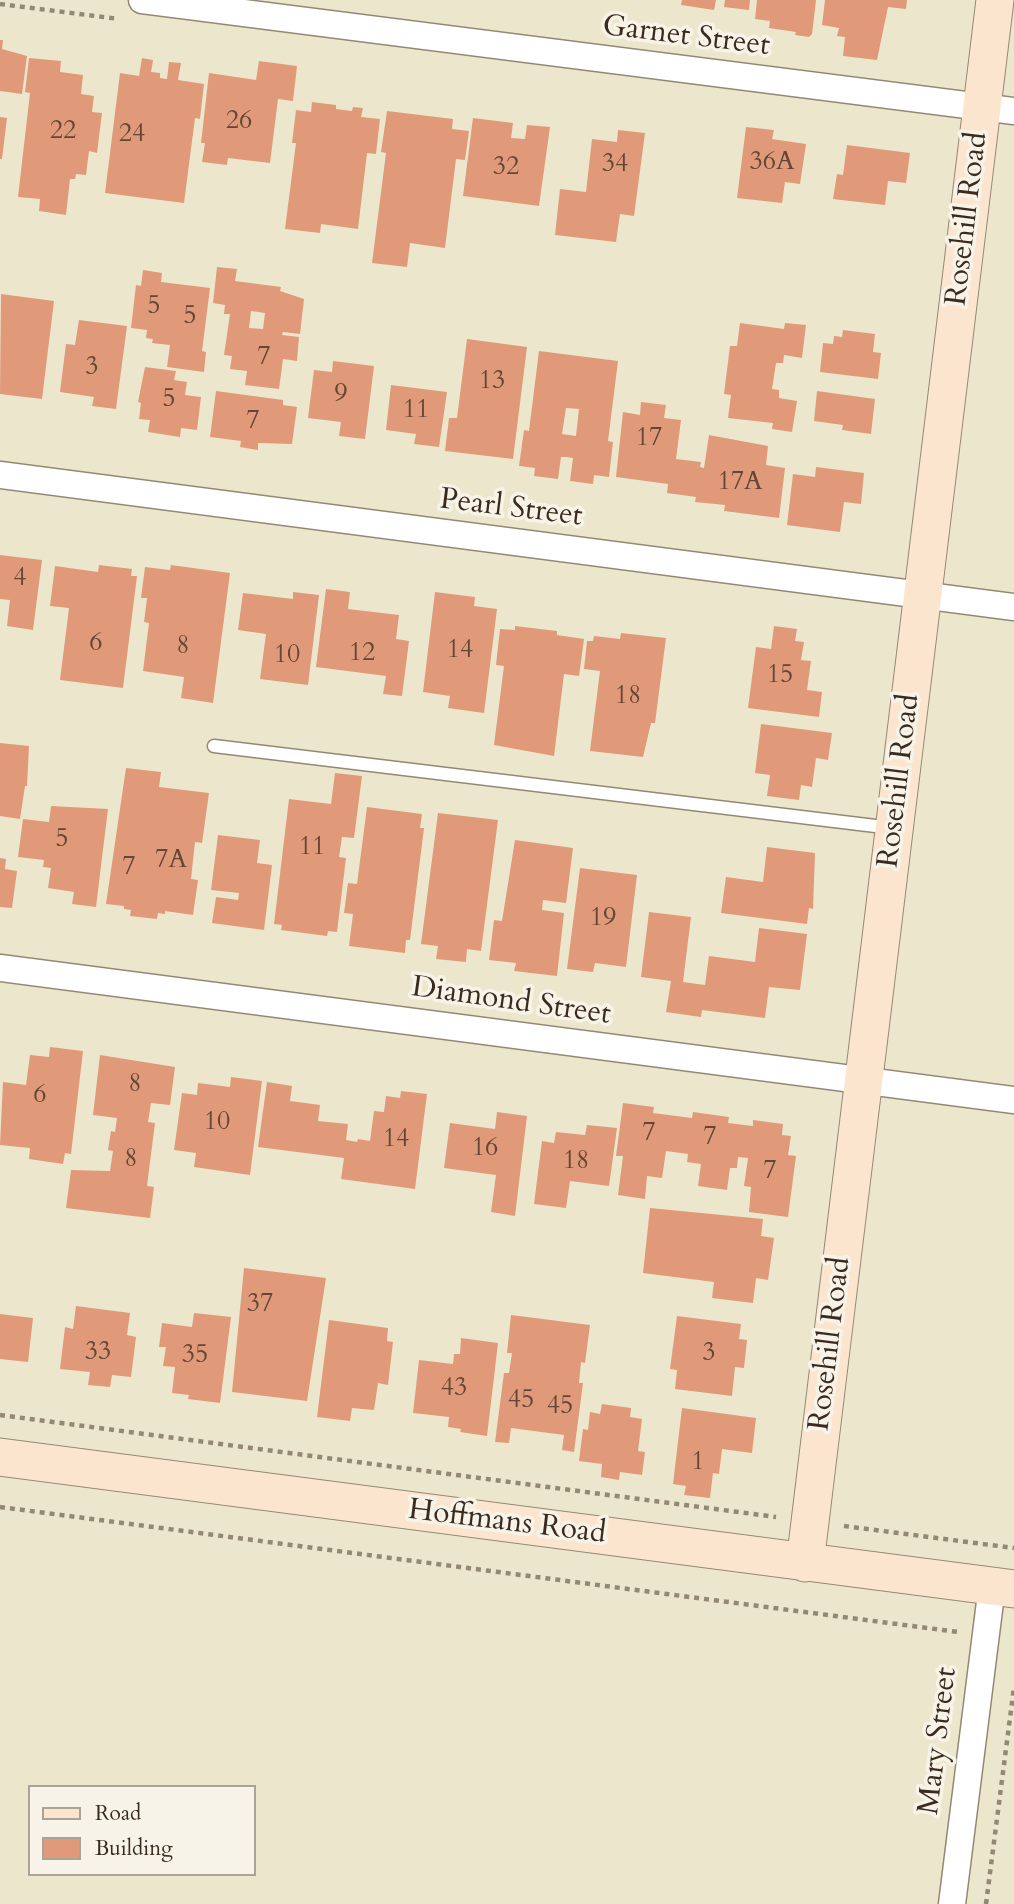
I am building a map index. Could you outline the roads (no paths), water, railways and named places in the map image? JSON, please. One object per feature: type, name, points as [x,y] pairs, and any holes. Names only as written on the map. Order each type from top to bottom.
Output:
[{"type":"street","name":"Garnet Street","points":[[142,0],[998,109]]},
{"type":"street","name":"Rosehill Road","points":[[805,1563],[922,595],[998,109],[995,0]]},
{"type":"street","name":"Pearl Street","points":[[0,475],[1014,607]]},
{"type":"street","name":"Diamond Street","points":[[0,968],[1014,1100]]},
{"type":"street","name":"Hoffmans Road","points":[[0,1457],[1003,1587]]},
{"type":"street","name":"Mary Street","points":[[952,1904],[986,1635],[1003,1587]]},
{"type":"lane","points":[[214,746],[895,828]]}]
